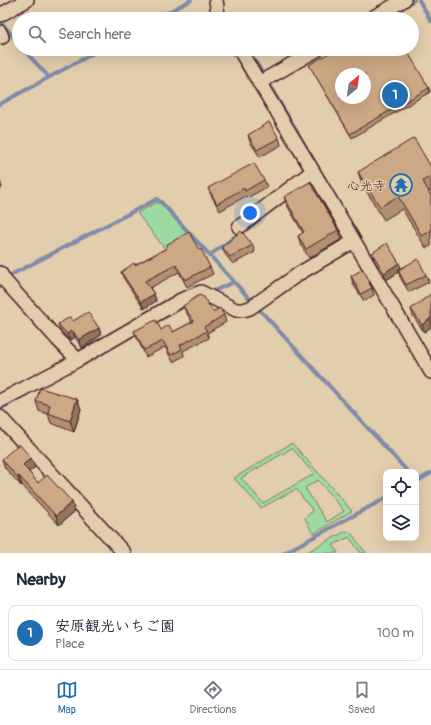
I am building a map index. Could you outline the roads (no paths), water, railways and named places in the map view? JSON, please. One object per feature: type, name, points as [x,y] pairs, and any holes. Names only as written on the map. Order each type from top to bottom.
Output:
[{"type":"street","points":[[216,0],[218,12]]},
{"type":"street","points":[[383,12],[404,0]]},
{"type":"street","points":[[0,15],[21,3]]},
{"type":"street","points":[[0,32],[2,37],[0,37]]},
{"type":"street","points":[[244,56],[263,80],[313,172],[431,372]]},
{"type":"street","points":[[263,80],[306,56]]},
{"type":"street","points":[[239,227],[313,172]]},
{"type":"street","points":[[0,401],[78,360],[182,300],[201,292],[236,310],[243,310],[255,304],[300,273],[354,241]]},
{"type":"street","points":[[3,277],[58,340],[78,360]]},
{"type":"street","points":[[0,417],[124,553]]},
{"type":"waterway","points":[[169,12],[191,0]]},
{"type":"waterway","points":[[406,5],[414,0]]},
{"type":"waterway","points":[[419,0],[431,21]]},
{"type":"waterway","points":[[4,17],[1,22],[12,35]]},
{"type":"waterway","points":[[30,56],[49,77]]},
{"type":"waterway","points":[[0,104],[88,56]]},
{"type":"waterway","points":[[252,56],[306,147]]},
{"type":"waterway","points":[[5,278],[157,199],[405,469]]},
{"type":"waterway","points":[[210,255],[241,232]]},
{"type":"waterway","points":[[209,293],[234,282]]},
{"type":"waterway","points":[[165,317],[188,304]]},
{"type":"waterway","points":[[0,409],[26,395]]},
{"type":"waterway","points":[[419,480],[431,473]]},
{"type":"waterway","points":[[284,553],[383,500]]},
{"type":"place","name":"安原観光いちご園","points":[[395,95]]},
{"type":"place","name":"心光寺","points":[[401,185]]}]
